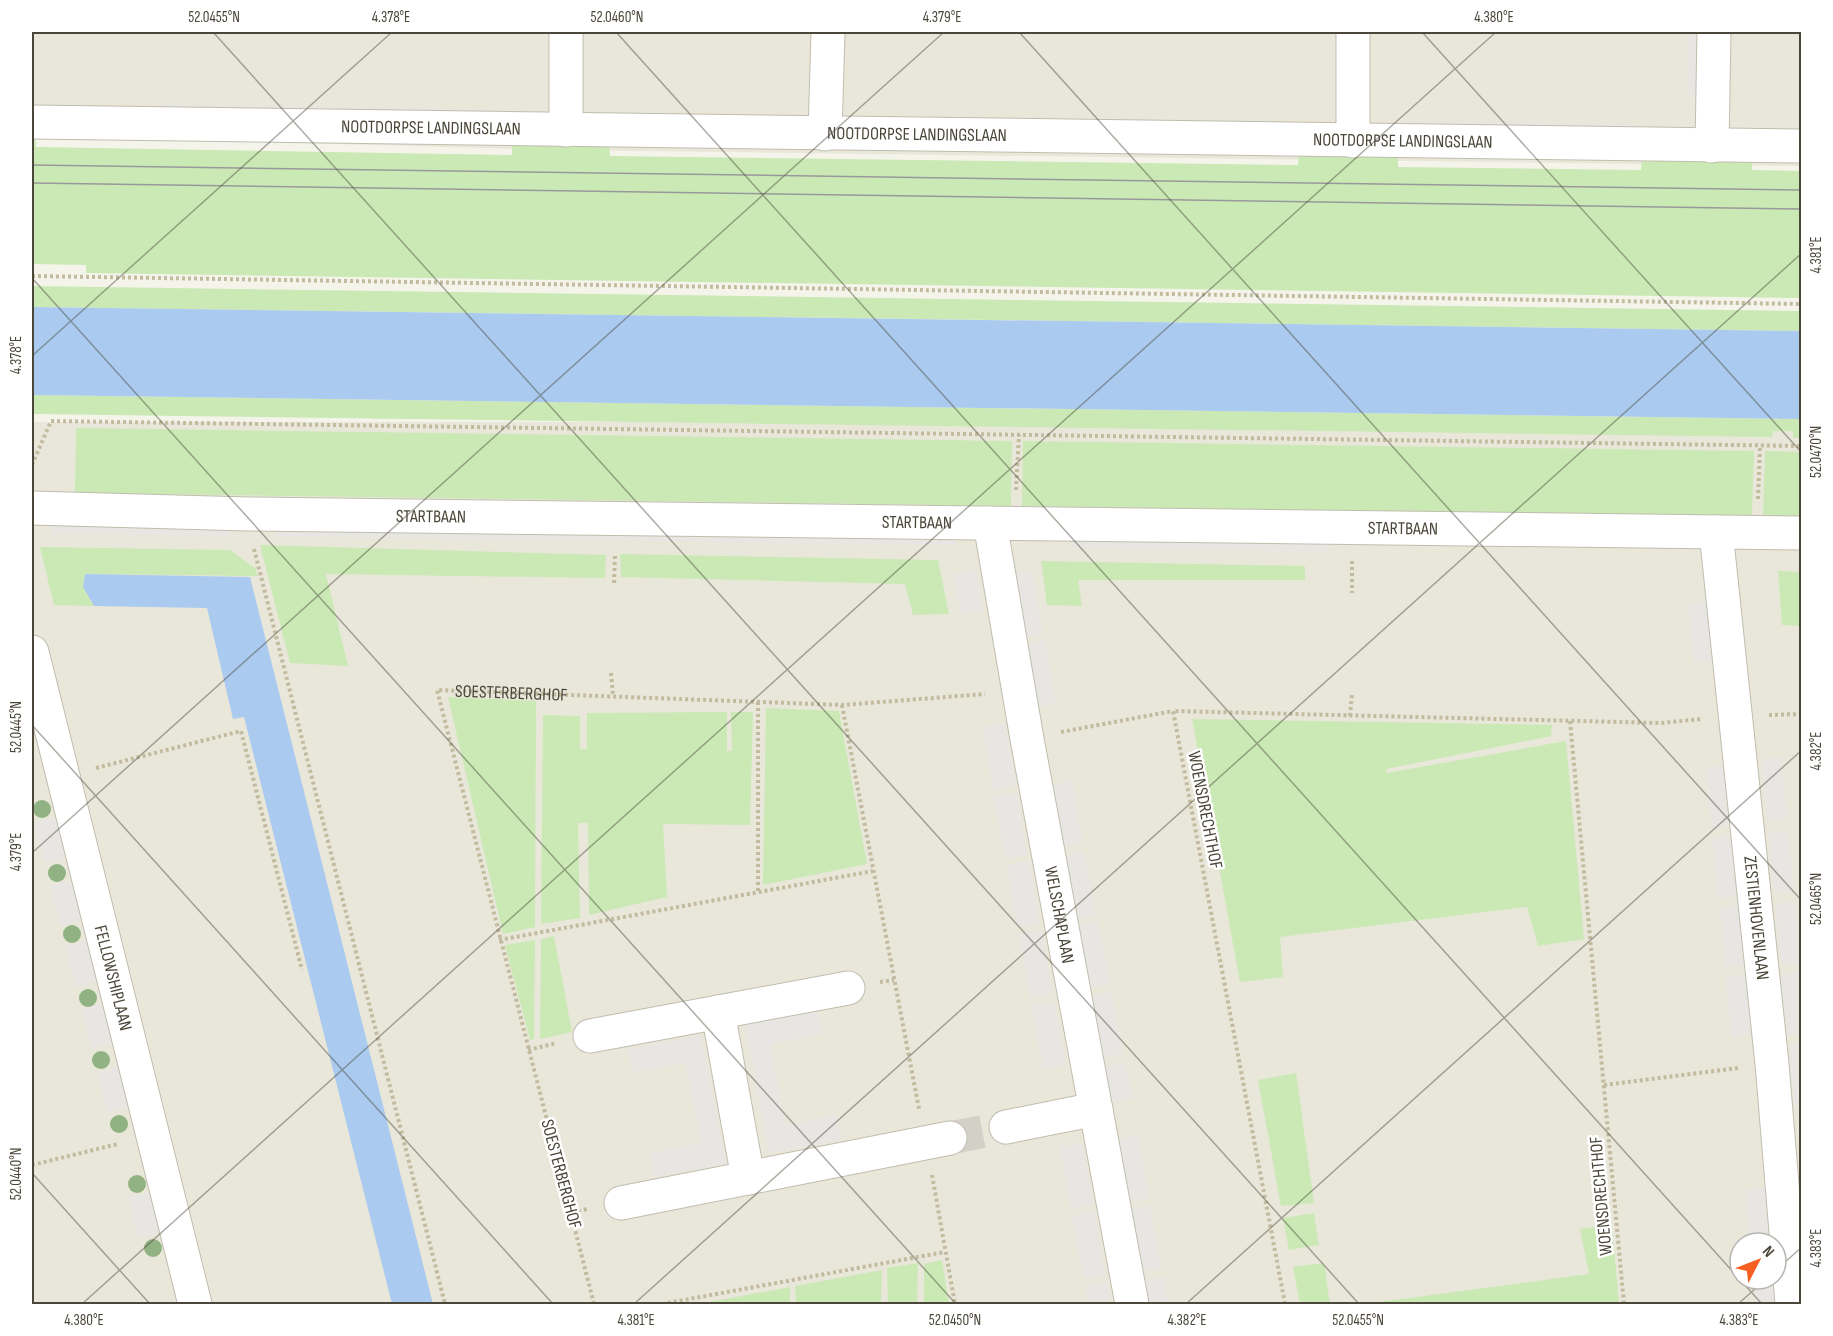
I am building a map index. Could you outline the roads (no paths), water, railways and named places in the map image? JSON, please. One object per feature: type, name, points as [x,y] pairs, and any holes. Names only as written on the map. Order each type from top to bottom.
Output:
[{"type":"street","points":[[566,32],[566,130]]},
{"type":"street","points":[[825,134],[828,32]]},
{"type":"street","points":[[1353,32],[1353,141]]},
{"type":"street","points":[[1712,146],[1714,32]]},
{"type":"street","name":"NOOTDORPSE LANDINGSLAAN","points":[[32,122],[1802,146]]},
{"type":"street","name":"STARTBAAN","points":[[32,508],[248,514],[1802,533]]},
{"type":"street","name":"WELSCHAPLAAN","points":[[1002,523],[1018,692],[1132,1305]]},
{"type":"street","name":"ZESTIENHOVENLAAN","points":[[1716,532],[1772,1064],[1790,1144],[1792,1305]]},
{"type":"street","name":"FELLOWSHIPLAAN","points":[[32,652],[195,1305]]},
{"type":"street","points":[[590,1036],[848,988]]},
{"type":"street","points":[[718,1012],[748,1178]]},
{"type":"street","points":[[1006,1127],[1096,1109]]},
{"type":"street","points":[[621,1203],[938,1141]]},
{"type":"water","points":[[32,307],[1801,331],[1801,419],[32,395]]},
{"type":"water","points":[[85,574],[250,577],[433,1304],[392,1304],[244,717],[233,719],[207,608],[94,606],[83,587]]},
{"type":"tunnel","points":[[950,1138],[1006,1127]]},
{"type":"tram line","points":[[32,165],[1802,190]]},
{"type":"tram line","points":[[32,183],[1802,209]]}]
